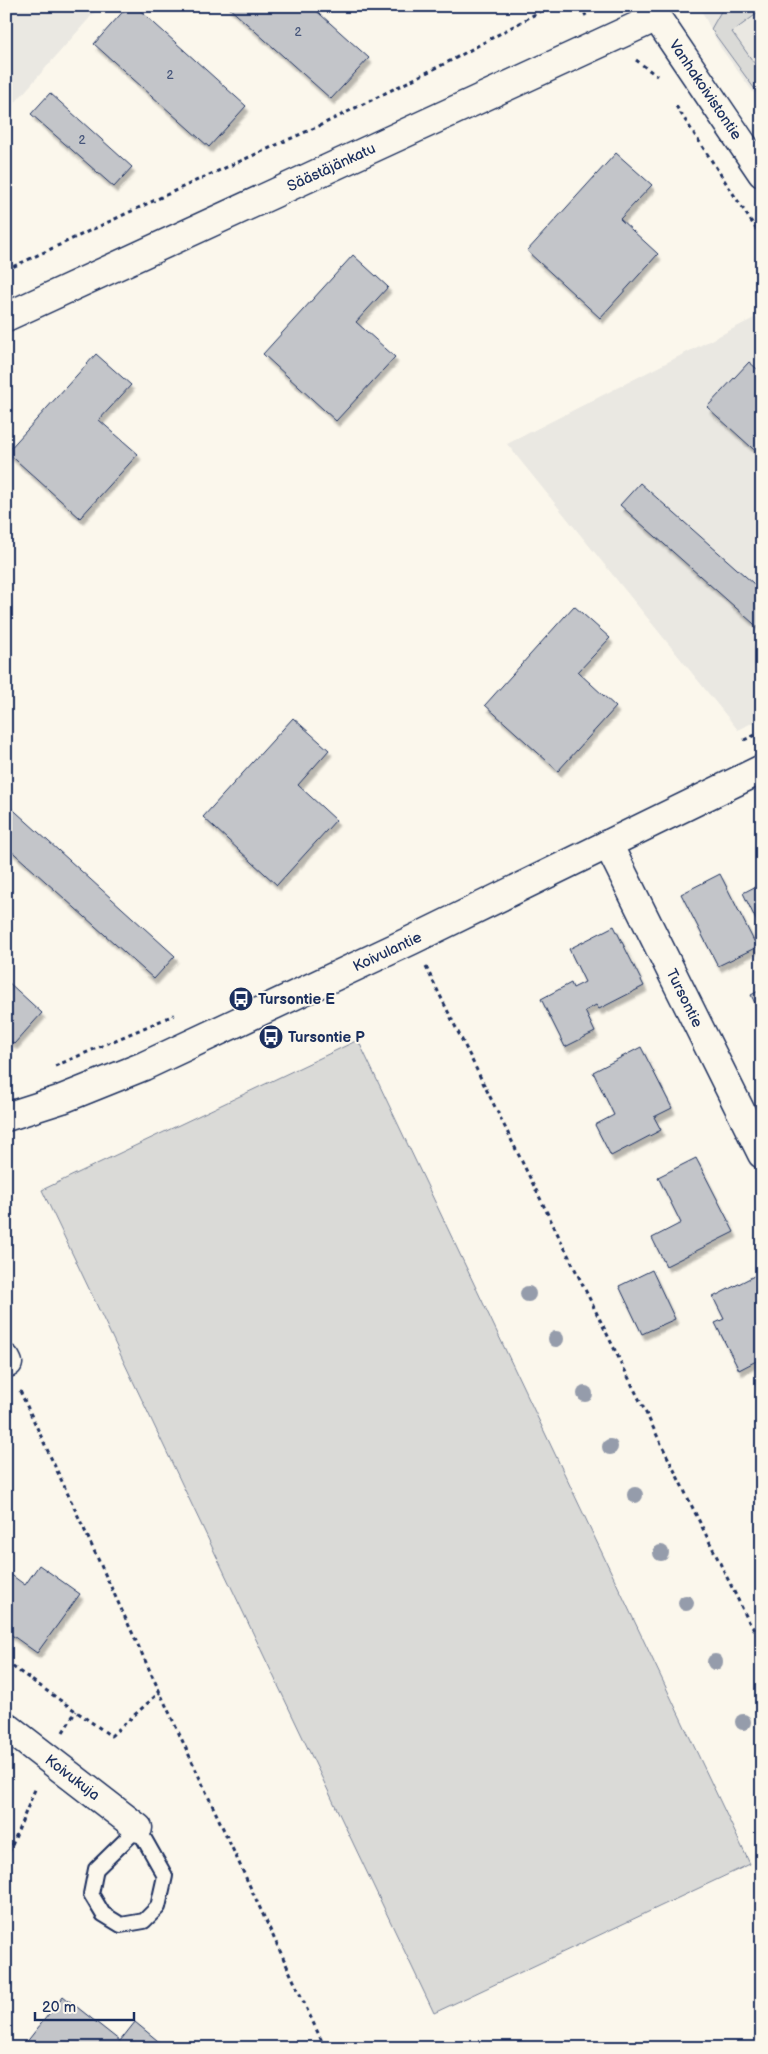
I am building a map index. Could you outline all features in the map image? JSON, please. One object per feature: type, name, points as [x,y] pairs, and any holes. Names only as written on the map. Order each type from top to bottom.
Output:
[{"type":"street","name":"Säästäjänkatu","points":[[6,317],[609,38],[652,12]]},
{"type":"street","name":"Vanhakoivistontie","points":[[652,12],[762,173]]},
{"type":"street","name":"Koivulantie","points":[[6,1117],[62,1099],[144,1066],[412,940],[762,769]]},
{"type":"street","name":"Tursontie","points":[[608,844],[762,1154]]},
{"type":"street","name":"Koivukuja","points":[[6,1726],[138,1828]]},
{"type":"lane","points":[[138,1828],[165,1876],[158,1908],[144,1921],[121,1925],[102,1914],[91,1894],[96,1869],[138,1828]]},
{"type":"path","points":[[6,270],[200,179],[319,126],[452,60],[550,6]]},
{"type":"path","points":[[581,6],[586,15],[609,38],[657,76],[662,84]]},
{"type":"path","points":[[672,100],[762,238]]},
{"type":"path","points":[[735,745],[762,732]]},
{"type":"path","points":[[412,940],[749,1622],[762,1640]]},
{"type":"path","points":[[52,1067],[179,1013]]},
{"type":"path","points":[[7,1361],[325,2048]]},
{"type":"path","points":[[6,1662],[111,1736],[160,1692]]},
{"type":"shaded area","points":[[6,6],[100,6],[6,113]]},
{"type":"shaded area","points":[[699,6],[762,6],[762,104],[720,47]]},
{"type":"shaded area","points":[[724,6],[762,6],[762,10],[732,32],[762,74],[762,99],[711,29]]},
{"type":"shaded area","points":[[762,314],[762,718],[738,730],[507,444]]},
{"type":"shaded area","points":[[358,1040],[750,1864],[434,2013],[42,1190]]},
{"type":"building","points":[[128,6],[135,6],[246,106],[209,147],[94,44]]},
{"type":"building","points":[[227,6],[311,6],[369,58],[331,99]]},
{"type":"building","points":[[50,93],[132,167],[114,187],[31,114]]},
{"type":"building","points":[[616,153],[652,185],[620,219],[658,254],[600,318],[527,251]]},
{"type":"building","points":[[353,255],[388,287],[356,322],[395,357],[336,421],[263,354]]},
{"type":"building","points":[[96,354],[131,385],[99,420],[138,454],[80,518],[7,452]]},
{"type":"building","points":[[749,362],[762,373],[762,457],[707,407]]},
{"type":"building","points":[[640,483],[762,591],[762,631],[620,505]]},
{"type":"building","points":[[574,606],[610,638],[578,672],[616,707],[558,771],[485,705]]},
{"type":"building","points":[[293,718],[329,750],[298,785],[336,820],[277,885],[203,817]]},
{"type":"building","points":[[6,803],[175,956],[154,979],[6,846]]},
{"type":"building","points":[[720,874],[757,947],[718,966],[681,894]]},
{"type":"building","points":[[762,883],[762,922],[758,924],[743,893]]},
{"type":"building","points":[[614,926],[644,986],[599,1009],[596,1005],[585,1011],[595,1032],[565,1047],[541,999],[571,983],[573,988],[585,982],[569,949]]},
{"type":"building","points":[[6,980],[42,1013],[14,1044],[6,1037]]},
{"type":"building","points":[[762,989],[762,1017],[751,995]]},
{"type":"building","points":[[641,1047],[672,1108],[654,1117],[661,1130],[611,1156],[595,1125],[614,1115],[593,1072]]},
{"type":"building","points":[[696,1158],[734,1232],[666,1266],[652,1238],[681,1223],[658,1177]]},
{"type":"building","points":[[652,1270],[675,1319],[642,1334],[619,1286]]},
{"type":"building","points":[[756,1275],[762,1286],[762,1358],[739,1370],[715,1323],[724,1319],[713,1297]]},
{"type":"building","points":[[39,1565],[80,1594],[37,1653],[6,1631],[6,1571],[25,1585]]},
{"type":"building","points":[[63,1996],[120,2041],[135,2022],[163,2045],[161,2048],[22,2048]]},
{"type":"place","name":"Tursontie E","points":[[241,999]]},
{"type":"place","name":"Tursontie P","points":[[271,1037]]}]
